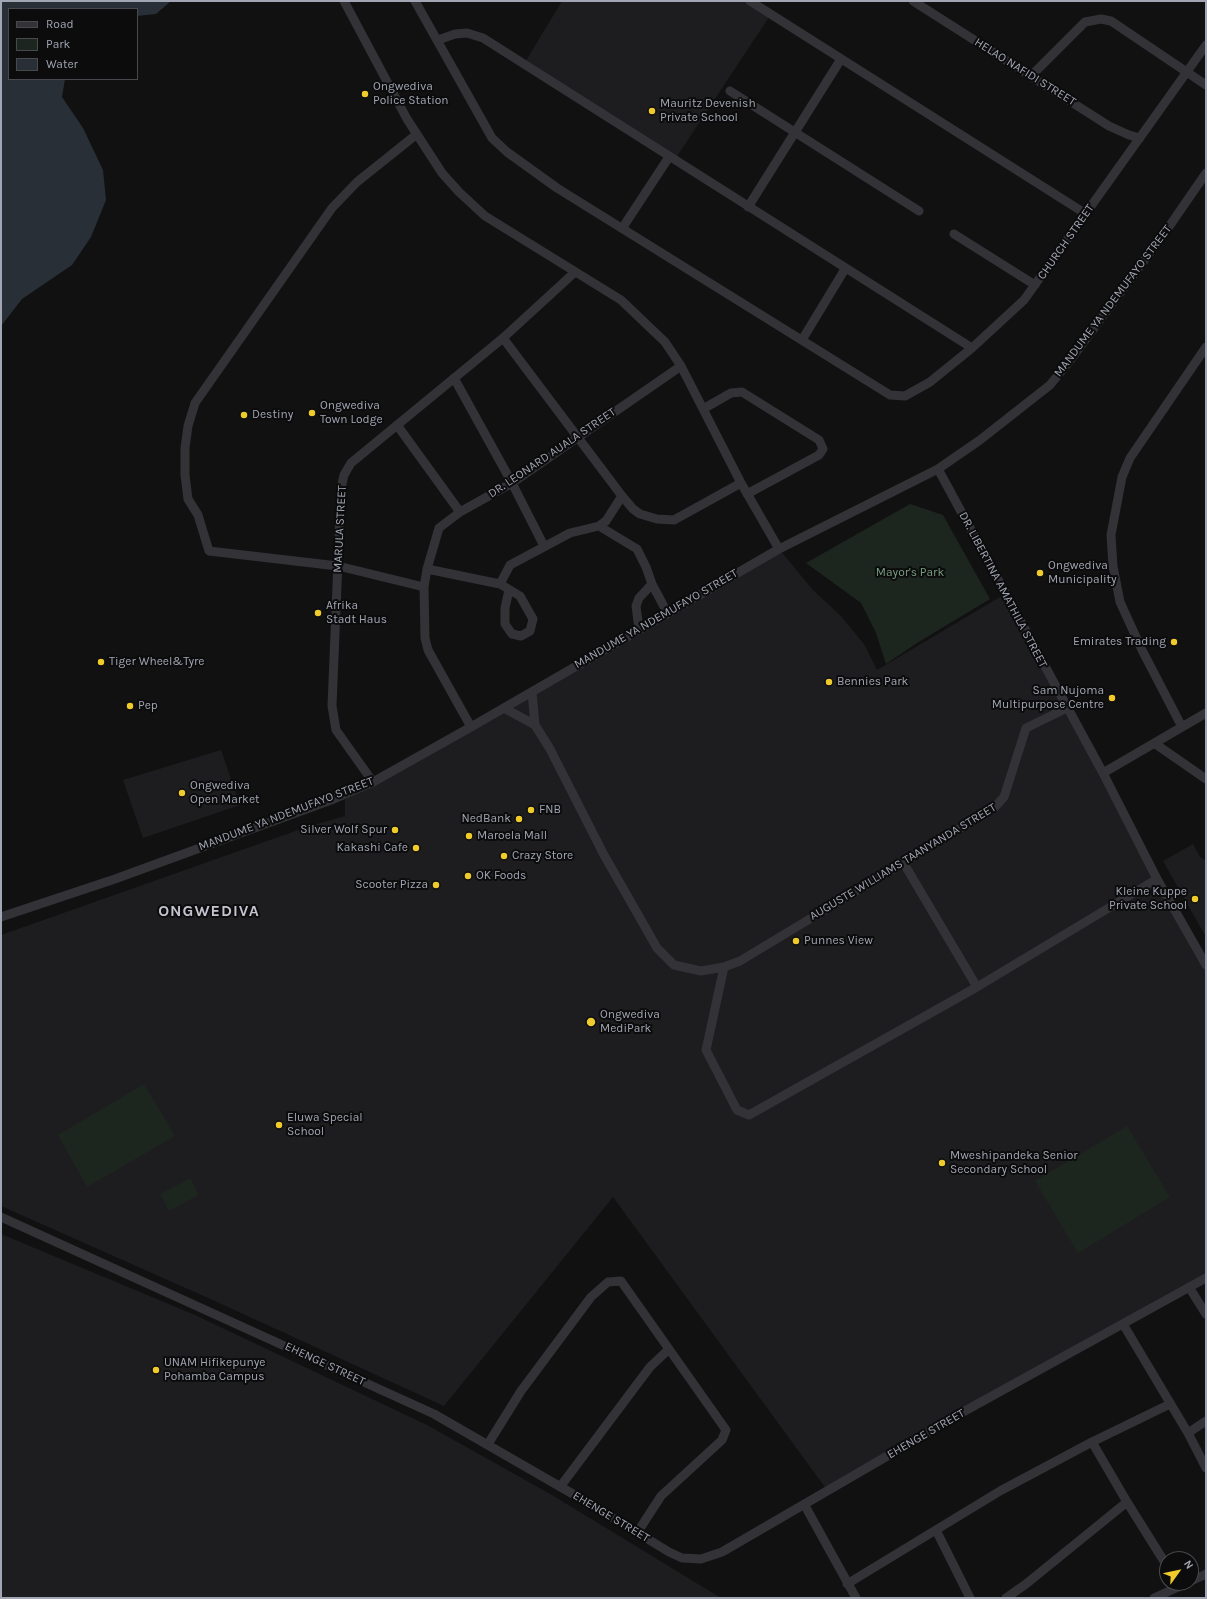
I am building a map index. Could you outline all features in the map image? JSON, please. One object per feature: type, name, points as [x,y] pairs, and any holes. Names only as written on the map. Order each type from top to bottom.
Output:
[{"type":"street","points":[[345,1],[417,134],[442,173],[458,192],[485,216],[621,300],[665,342],[681,366],[741,483],[779,549]]},
{"type":"street","points":[[415,1],[492,138],[507,152],[557,188],[623,227],[802,340],[845,269]]},
{"type":"street","name":"HELAO NAFIDI STREET","points":[[913,1],[1109,126],[1140,138]]},
{"type":"street","points":[[754,2],[1086,214]]},
{"type":"street","points":[[1031,76],[1085,22],[1101,20],[1111,21],[1188,71],[1206,85]]},
{"type":"street","points":[[438,40],[456,34],[467,33],[483,38],[845,269],[972,348]]},
{"type":"street","name":"CHURCH STREET","points":[[802,340],[890,395],[905,396],[917,391],[972,348],[1024,300],[1206,45]]},
{"type":"street","points":[[748,207],[841,58]]},
{"type":"street","points":[[730,91],[919,212]]},
{"type":"street","points":[[417,134],[357,182],[332,208],[194,403],[188,426],[185,468],[188,499],[198,515],[209,551],[338,566],[424,587]]},
{"type":"street","points":[[623,227],[669,157]]},
{"type":"street","name":"MANDUME YA NDEMUFAYO STREET","points":[[1,916],[115,879],[331,800],[373,782],[779,549],[938,468],[980,440],[1050,385],[1068,364],[1206,173]]},
{"type":"street","points":[[954,234],[1035,285]]},
{"type":"street","name":"MARULA STREET","points":[[373,782],[336,730],[332,699],[341,489],[344,475],[351,463],[503,338],[574,272]]},
{"type":"street","points":[[503,338],[622,496],[633,509],[640,514],[657,519],[674,520],[741,483]]},
{"type":"street","points":[[1182,727],[1142,650],[1120,602],[1113,566],[1111,535],[1122,477],[1130,458],[1206,347]]},
{"type":"street","name":"DR. LEONARD AUALA STREET","points":[[471,727],[428,650],[425,638],[424,587],[427,569],[439,528],[460,512],[512,483],[681,366]]},
{"type":"street","points":[[454,378],[512,483],[544,546]]},
{"type":"street","points":[[703,410],[731,393],[742,392],[819,440],[823,449],[818,455],[747,494]]},
{"type":"street","points":[[397,425],[460,512]]},
{"type":"street","name":"DR. LIBERTINA AMATHILA STREET","points":[[938,468],[1066,708],[1103,773],[1157,879],[1206,965]]},
{"type":"street","points":[[500,584],[510,565],[570,533],[599,526],[606,521],[622,496]]},
{"type":"street","points":[[599,526],[637,549],[652,584],[667,612]]},
{"type":"street","points":[[427,569],[500,584],[520,596],[533,620],[530,631],[521,636],[512,634],[505,624],[505,608],[509,590]]},
{"type":"street","points":[[639,629],[636,606],[639,598],[652,584]]},
{"type":"street","points":[[532,692],[535,725]]},
{"type":"street","points":[[504,708],[535,725]]},
{"type":"street","name":"AUGUSTE WILLIAMS TAANYANDA STREET","points":[[535,725],[550,749],[604,855],[657,948],[674,965],[701,970],[724,967],[740,961],[998,805],[1006,793],[1026,728],[1066,708]]},
{"type":"street","points":[[1103,773],[1206,713]]},
{"type":"street","points":[[1154,743],[1206,779]]},
{"type":"street","points":[[903,862],[977,987]]},
{"type":"street","points":[[724,967],[706,1050],[737,1110],[749,1115],[977,987],[1157,879]]},
{"type":"street","name":"EHENGE STREET","points":[[1,1217],[434,1414],[682,1558],[701,1559],[722,1552],[970,1408],[1206,1278]]},
{"type":"street","points":[[488,1444],[521,1391],[591,1297],[608,1282],[621,1281],[726,1430],[722,1440],[661,1496],[637,1533]]},
{"type":"street","points":[[1189,1286],[1206,1314]]},
{"type":"street","points":[[1123,1324],[1188,1433],[1206,1468]]},
{"type":"street","points":[[560,1487],[650,1367],[669,1349]]},
{"type":"street","points":[[847,1584],[1000,1491],[1092,1442],[1170,1404]]},
{"type":"street","points":[[1188,1433],[1206,1421]]},
{"type":"street","points":[[1092,1442],[1159,1553]]},
{"type":"street","points":[[1006,1598],[1026,1584],[1127,1502]]},
{"type":"street","points":[[804,1504],[856,1598]]},
{"type":"street","points":[[936,1530],[970,1598]]},
{"type":"street","points":[[1154,1598],[1168,1591]]},
{"type":"shaded area","name":"Mauritz Devenish Private School","points":[[562,1],[750,1],[771,14],[674,161],[524,64]]},
{"type":"shaded area","points":[[779,549],[813,590],[841,616],[864,644],[877,670],[1005,594],[1206,965],[1206,1278],[827,1490],[613,1197],[444,1406],[217,1302],[1,1206],[1,935],[304,828],[345,816],[345,793]]},
{"type":"shaded area","name":"Ongwediva Open Market","points":[[221,750],[240,805],[143,838],[123,780]]},
{"type":"shaded area","name":"Kleine Kuppe Private School","points":[[1193,844],[1200,857],[1206,861],[1206,937],[1163,861]]},
{"type":"shaded area","name":"UNAM Hifikepunye Pohamba Campus","points":[[1,1234],[195,1315],[427,1425],[552,1495],[721,1598],[1,1598]]},
{"type":"green space","name":"Mayor's Park","points":[[910,504],[943,515],[990,599],[917,643],[886,664],[876,633],[861,603],[806,563]]},
{"type":"green space","points":[[144,1084],[175,1136],[87,1187],[58,1135]]},
{"type":"green space","points":[[1127,1126],[1170,1197],[1078,1253],[1035,1181]]},
{"type":"green space","points":[[190,1178],[199,1195],[169,1211],[160,1194]]},
{"type":"water","points":[[1,1],[171,1],[156,14],[138,16],[138,8],[8,8],[8,80],[65,80],[62,97],[83,128],[103,170],[106,200],[91,237],[72,265],[22,299],[1,326]]},
{"type":"place","name":"Ongwediva Police Station","points":[[365,94]]},
{"type":"place","name":"Mauritz Devenish Private School","points":[[652,111]]},
{"type":"place","name":"Ongwediva Town Lodge","points":[[312,413]]},
{"type":"place","name":"Destiny","points":[[244,415]]},
{"type":"place","name":"Ongwediva Municipality","points":[[1040,573]]},
{"type":"place","name":"Afrika Stadt Haus","points":[[318,613]]},
{"type":"place","name":"Emirates Trading","points":[[1174,642]]},
{"type":"place","name":"Tiger Wheel&Tyre","points":[[101,662]]},
{"type":"place","name":"Bennies Park","points":[[829,682]]},
{"type":"place","name":"Sam Nujoma Multipurpose Centre","points":[[1112,698]]},
{"type":"place","name":"Pep","points":[[130,706]]},
{"type":"place","name":"Ongwediva Open Market","points":[[182,793]]},
{"type":"place","name":"FNB","points":[[531,810]]},
{"type":"place","name":"NedBank","points":[[519,819]]},
{"type":"place","name":"Silver Wolf Spur","points":[[395,830]]},
{"type":"place","name":"Maroela Mall","points":[[469,836]]},
{"type":"place","name":"Kakashi Cafe","points":[[416,848]]},
{"type":"place","name":"Crazy Store","points":[[504,856]]},
{"type":"place","name":"OK Foods","points":[[468,876]]},
{"type":"place","name":"Scooter Pizza","points":[[436,885]]},
{"type":"place","name":"Kleine Kuppe Private School","points":[[1195,899]]},
{"type":"place","name":"Punnes View","points":[[796,941]]},
{"type":"place","name":"Ongwediva MediPark","points":[[591,1022]]},
{"type":"place","name":"Eluwa Special School","points":[[279,1125]]},
{"type":"place","name":"Mweshipandeka Senior Secondary School","points":[[942,1163]]},
{"type":"place","name":"UNAM Hifikepunye Pohamba Campus","points":[[156,1370]]},
{"type":"district","name":"ONGWEDIVA","points":[[209,911]]}]
